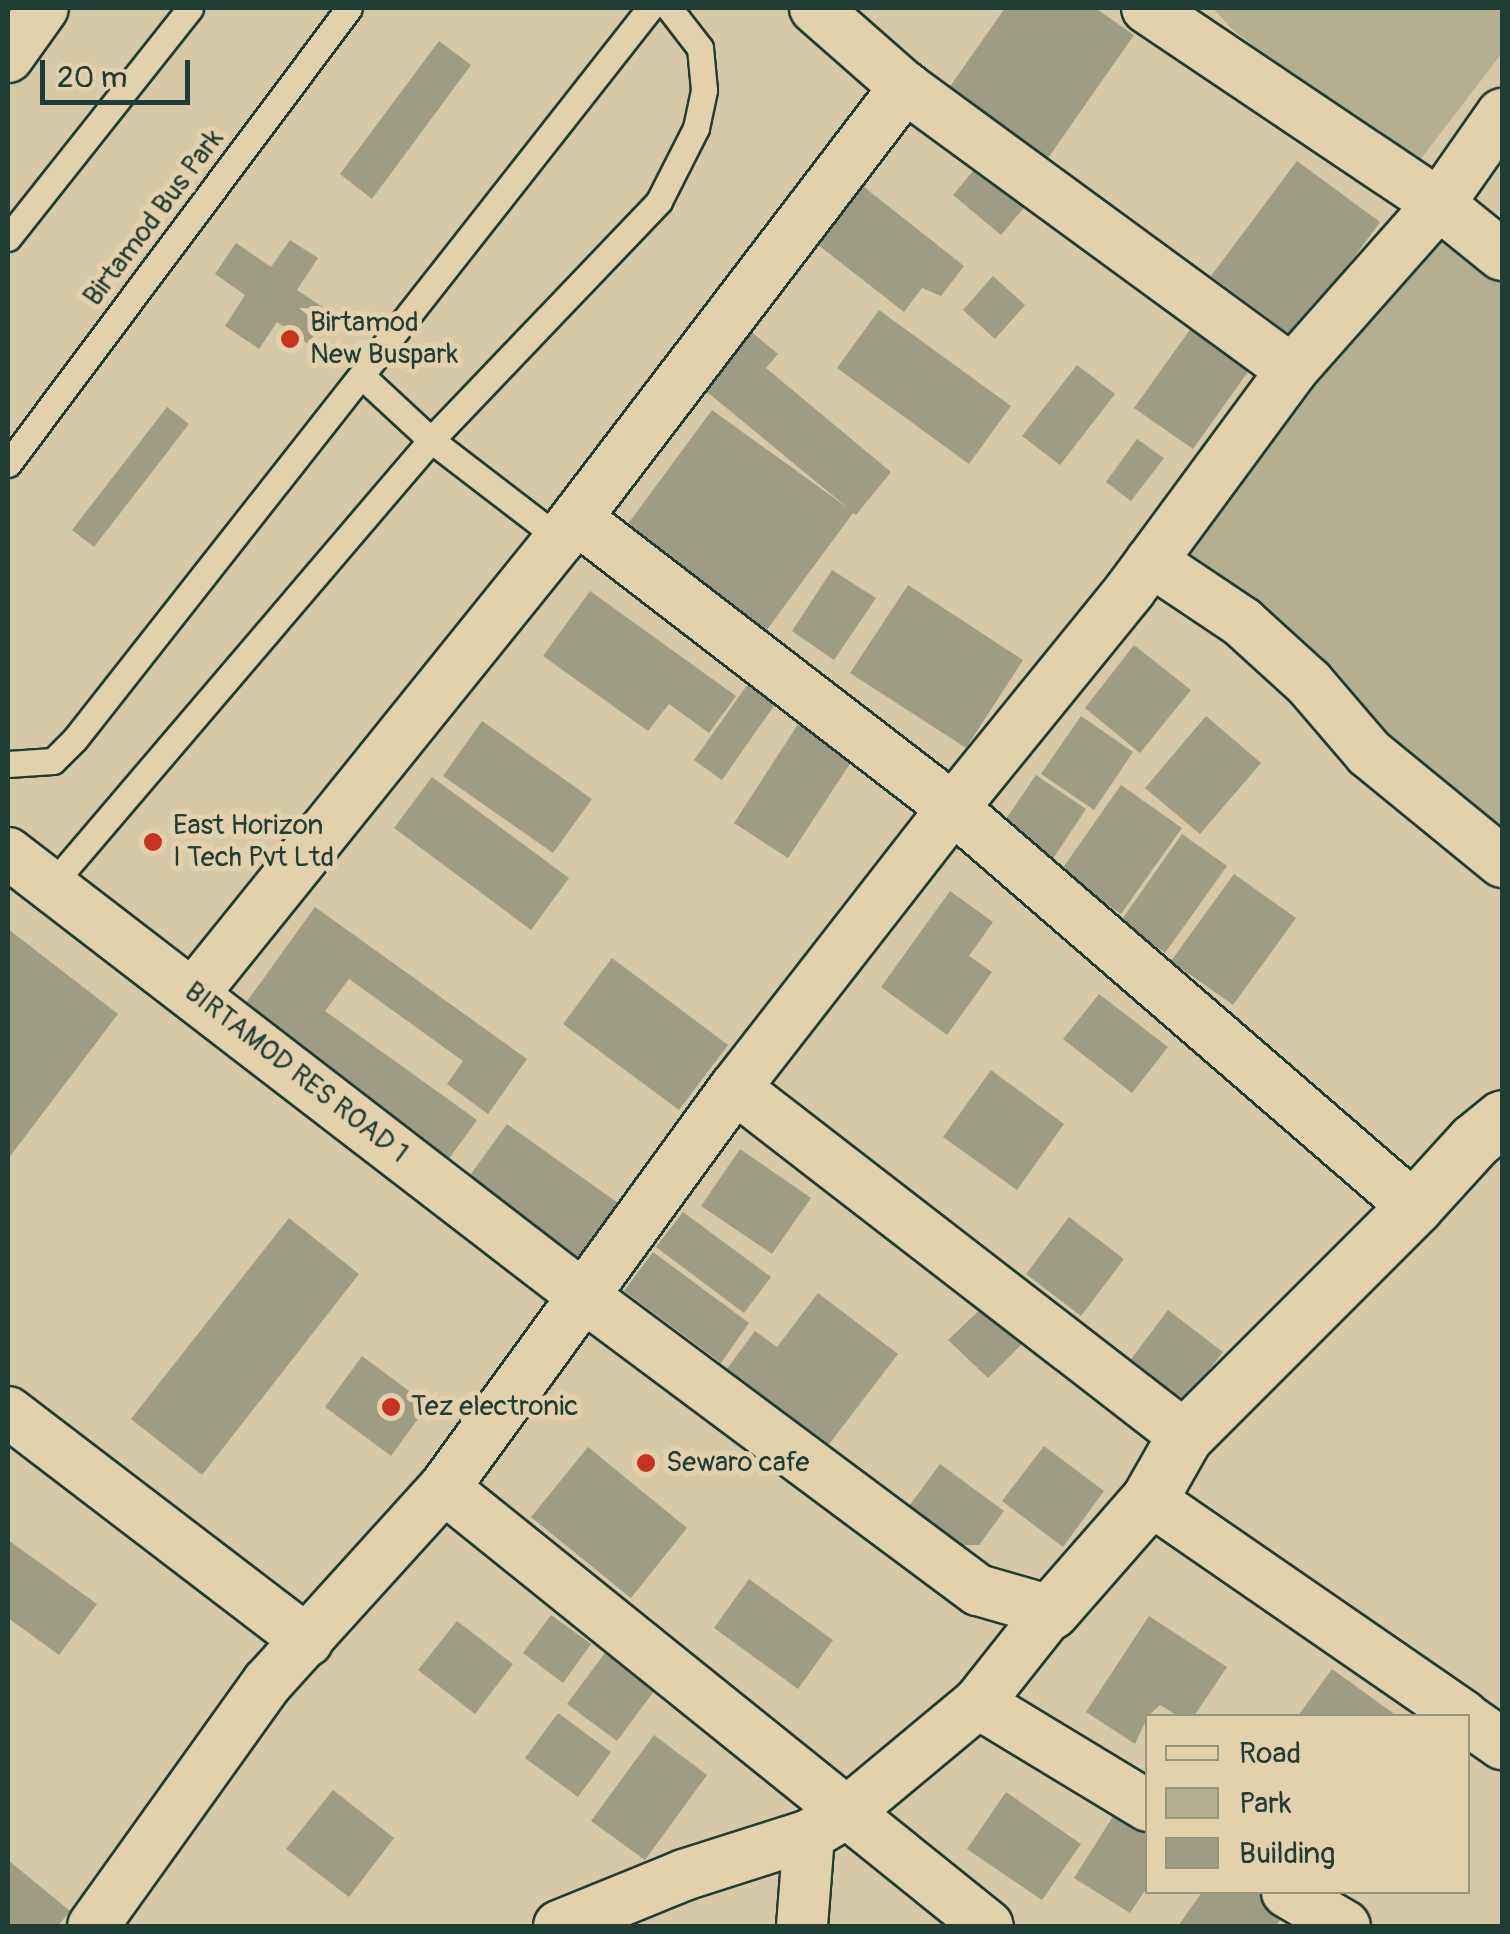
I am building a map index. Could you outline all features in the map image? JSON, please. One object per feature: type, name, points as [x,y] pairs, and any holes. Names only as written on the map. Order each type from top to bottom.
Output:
[{"type":"street","points":[[8,57],[43,8]]},
{"type":"street","points":[[815,8],[905,87],[1292,370]]},
{"type":"street","points":[[1146,8],[1439,204],[1502,255]]},
{"type":"street","points":[[194,993],[568,528],[905,87]]},
{"type":"street","points":[[93,1926],[268,1682],[444,1488],[736,1088],[1151,561],[1292,370],[1439,204],[1502,114]]},
{"type":"street","points":[[568,528],[953,808],[1414,1208]]},
{"type":"street","points":[[1151,561],[1242,622],[1309,683],[1368,753],[1502,862]]},
{"type":"street","name":"BIRTAMOD RES ROAD 1","points":[[8,854],[48,888],[194,993],[582,1295],[978,1590],[1051,1612]]},
{"type":"street","points":[[736,1088],[1184,1436]]},
{"type":"street","points":[[560,1926],[684,1875],[827,1825],[978,1703],[1149,1500],[1184,1436],[1414,1208],[1474,1141],[1502,1118]]},
{"type":"street","points":[[8,1412],[308,1641]]},
{"type":"street","points":[[444,1488],[827,1825],[988,1926]]},
{"type":"street","points":[[1149,1500],[1459,1714]]},
{"type":"street","points":[[978,1703],[1145,1804]]},
{"type":"street","points":[[1470,1722],[1502,1744]]},
{"type":"street","points":[[802,1926],[827,1825]]},
{"type":"street","points":[[1290,1894],[1344,1926]]},
{"type":"lane","points":[[8,238],[190,8]]},
{"type":"lane","name":"Birtamod Bus Park","points":[[8,464],[349,8]]},
{"type":"lane","points":[[8,764],[53,761],[75,739],[364,378],[650,8]]},
{"type":"lane","points":[[48,888],[430,440],[660,201],[696,128],[704,90],[700,48],[669,8]]},
{"type":"lane","points":[[364,378],[430,440],[568,528]]},
{"type":"green space","points":[[1213,8],[1502,8],[1502,53],[1413,169],[1232,29]]},
{"type":"green space","points":[[1429,219],[1502,277],[1502,840],[1155,587]]},
{"type":"building","points":[[1005,8],[1095,8],[1134,35],[1048,158],[949,88]]},
{"type":"building","points":[[439,41],[471,65],[372,199],[340,174]]},
{"type":"building","points":[[990,151],[1038,191],[1001,235],[953,195]]},
{"type":"building","points":[[1297,161],[1380,222],[1295,338],[1211,276]]},
{"type":"building","points":[[854,179],[964,266],[941,296],[922,288],[904,312],[808,237]]},
{"type":"building","points":[[290,240],[318,258],[297,290],[330,312],[308,344],[277,322],[259,349],[225,326],[245,295],[215,274],[236,243],[271,267]]},
{"type":"building","points":[[993,276],[1025,305],[995,339],[963,310]]},
{"type":"building","points":[[879,310],[1011,406],[969,464],[837,368]]},
{"type":"building","points":[[1194,324],[1252,366],[1193,449],[1134,408]]},
{"type":"building","points":[[743,325],[778,354],[766,368],[891,472],[856,515],[853,513],[766,631],[625,528],[712,410],[848,508],[695,382]]},
{"type":"building","points":[[1077,365],[1115,394],[1060,465],[1022,436]]},
{"type":"building","points":[[167,407],[189,424],[94,547],[72,530]]},
{"type":"building","points":[[1137,439],[1164,458],[1131,501],[1106,482]]},
{"type":"building","points":[[832,570],[876,598],[834,660],[792,631]]},
{"type":"building","points":[[908,585],[1023,660],[966,748],[850,673]]},
{"type":"building","points":[[590,591],[736,696],[709,733],[669,704],[648,731],[543,656]]},
{"type":"building","points":[[1134,645],[1191,690],[1140,753],[1085,708]]},
{"type":"building","points":[[755,674],[783,693],[722,780],[694,760]]},
{"type":"building","points":[[1081,716],[1133,752],[1094,810],[1041,774]]},
{"type":"building","points":[[1206,716],[1261,763],[1200,834],[1145,788]]},
{"type":"building","points":[[802,718],[857,753],[788,858],[734,823]]},
{"type":"building","points":[[482,721],[592,799],[553,853],[443,776]]},
{"type":"building","points":[[1036,775],[1086,809],[1042,875],[991,841]]},
{"type":"building","points":[[432,777],[569,878],[531,930],[394,828]]},
{"type":"building","points":[[1121,785],[1182,828],[1121,914],[1060,872]]},
{"type":"building","points":[[1182,834],[1227,866],[1165,953],[1120,922]]},
{"type":"building","points":[[1234,874],[1296,918],[1233,1005],[1171,961]]},
{"type":"building","points":[[950,891],[993,922],[969,956],[992,972],[947,1035],[881,987]]},
{"type":"building","points":[[315,907],[527,1059],[488,1114],[447,1084],[463,1061],[349,979],[325,1011],[477,1120],[443,1167],[235,1018]]},
{"type":"building","points":[[8,929],[118,1014],[8,1159]]},
{"type":"building","points":[[612,958],[728,1045],[679,1110],[563,1024]]},
{"type":"building","points":[[1099,994],[1168,1047],[1132,1093],[1063,1039]]},
{"type":"building","points":[[991,1070],[1064,1124],[1017,1190],[943,1137]]},
{"type":"building","points":[[507,1124],[618,1203],[577,1260],[466,1181]]},
{"type":"building","points":[[740,1149],[811,1198],[772,1254],[701,1206]]},
{"type":"building","points":[[683,1212],[771,1277],[744,1313],[656,1247]]},
{"type":"building","points":[[1069,1217],[1124,1259],[1081,1316],[1026,1274]]},
{"type":"building","points":[[289,1218],[359,1274],[202,1475],[131,1419]]},
{"type":"building","points":[[653,1252],[749,1323],[721,1363],[624,1291]]},
{"type":"building","points":[[818,1293],[898,1354],[827,1447],[726,1370],[755,1331],[777,1347]]},
{"type":"building","points":[[987,1303],[1027,1339],[988,1378],[948,1340]]},
{"type":"building","points":[[1168,1310],[1223,1352],[1180,1408],[1126,1366]]},
{"type":"building","points":[[362,1356],[428,1405],[391,1456],[325,1407]]},
{"type":"building","points":[[1044,1446],[1104,1491],[1063,1547],[1002,1501]]},
{"type":"building","points":[[588,1447],[687,1528],[631,1598],[531,1517]]},
{"type":"building","points":[[940,1464],[1004,1511],[979,1545],[955,1545],[907,1509]]},
{"type":"building","points":[[8,1540],[97,1604],[59,1655],[8,1618]]},
{"type":"building","points":[[749,1579],[833,1640],[798,1689],[714,1628]]},
{"type":"building","points":[[551,1615],[591,1644],[563,1683],[523,1653]]},
{"type":"building","points":[[1149,1616],[1227,1667],[1195,1714],[1175,1714],[1160,1705],[1145,1714],[1135,1744],[1086,1712]]},
{"type":"building","points":[[457,1621],[513,1664],[475,1714],[418,1670]]},
{"type":"building","points":[[613,1642],[663,1679],[617,1741],[567,1704]]},
{"type":"building","points":[[1332,1669],[1394,1714],[1299,1714]]},
{"type":"building","points":[[558,1713],[611,1752],[578,1797],[525,1758]]},
{"type":"building","points":[[654,1735],[707,1775],[645,1860],[591,1821]]},
{"type":"building","points":[[333,1790],[394,1838],[349,1897],[286,1849]]},
{"type":"building","points":[[1006,1792],[1081,1844],[1042,1900],[967,1849]]},
{"type":"building","points":[[1117,1810],[1145,1827],[1145,1890],[1130,1913],[1074,1878]]},
{"type":"building","points":[[8,1860],[70,1911],[58,1926],[8,1926]]},
{"type":"building","points":[[1201,1894],[1268,1894],[1288,1909],[1276,1926],[1178,1926]]},
{"type":"place","name":"Birtamod New Buspark","points":[[290,339]]},
{"type":"place","name":"East Horizon I Tech Pvt Ltd","points":[[153,842]]},
{"type":"place","name":"Tez electronic","points":[[391,1407]]},
{"type":"place","name":"Sewaro cafe","points":[[646,1463]]}]
